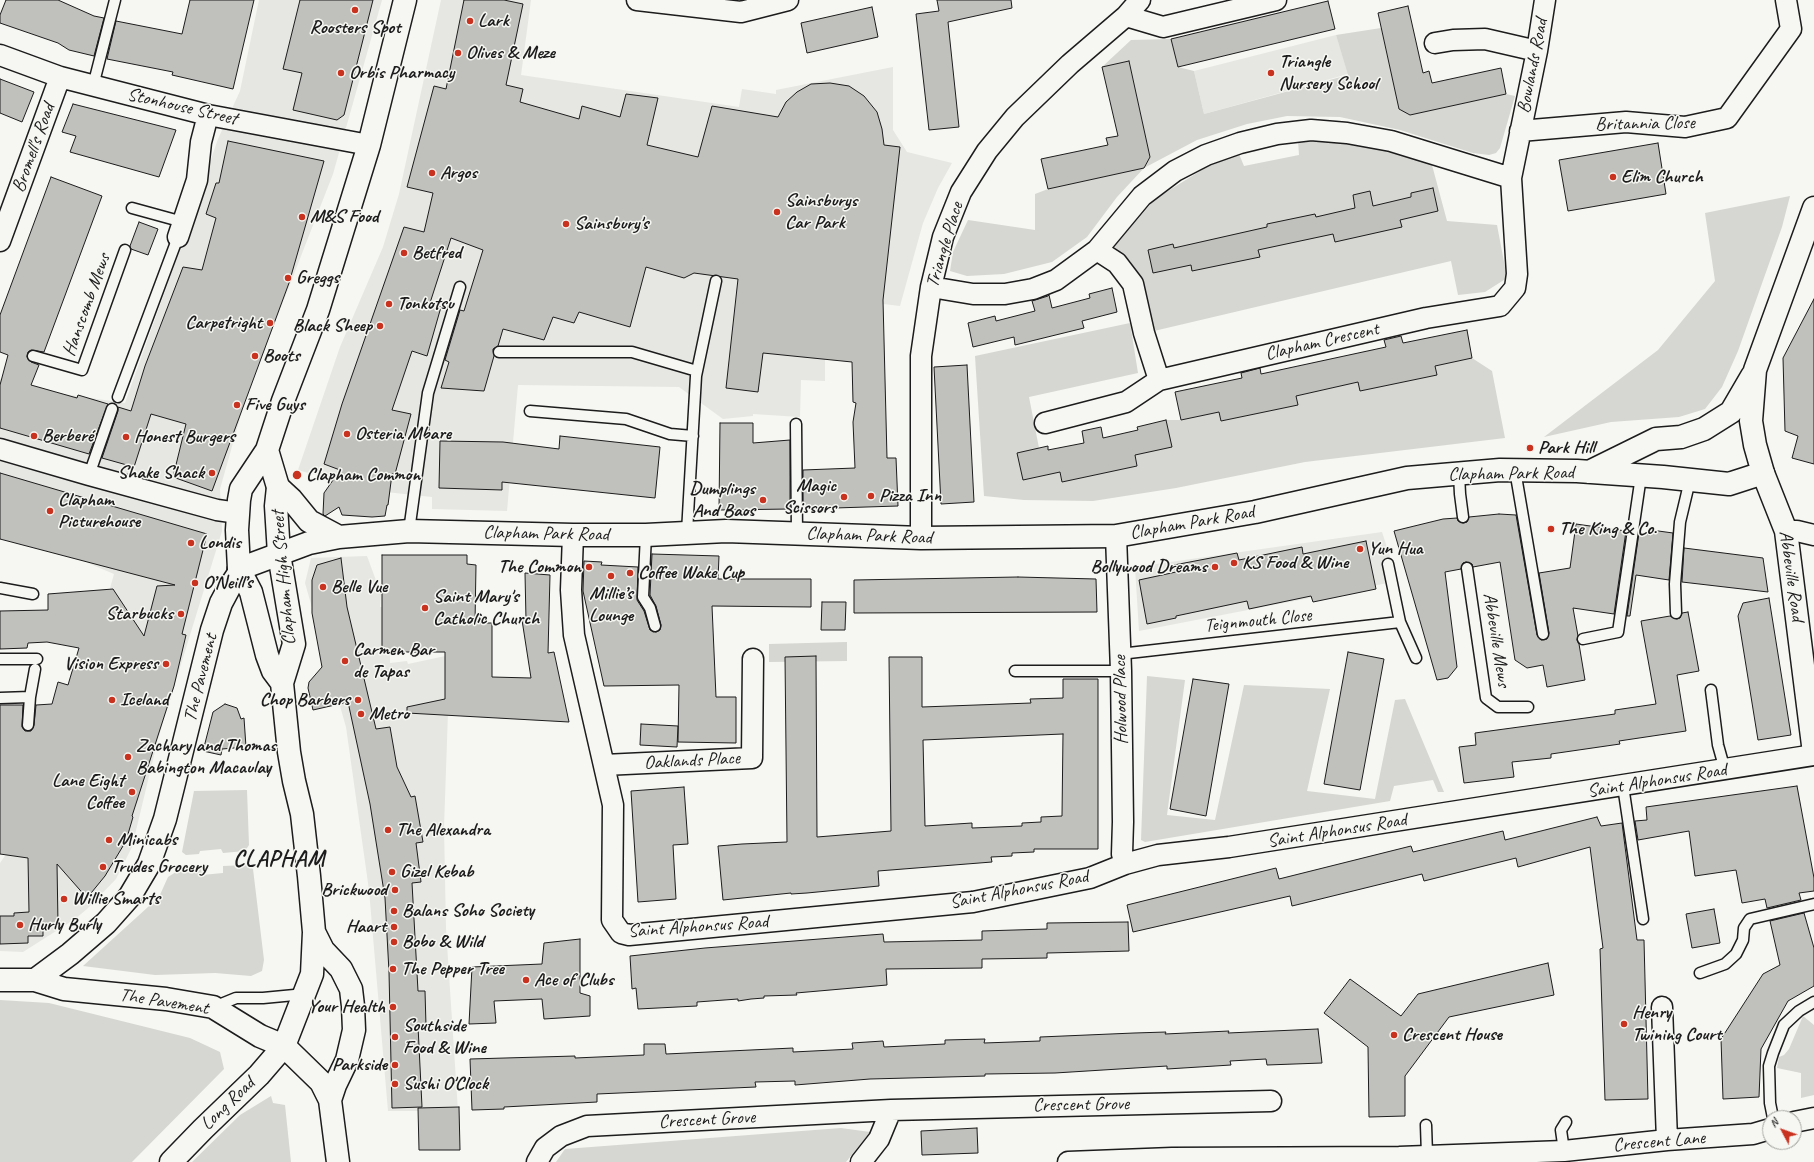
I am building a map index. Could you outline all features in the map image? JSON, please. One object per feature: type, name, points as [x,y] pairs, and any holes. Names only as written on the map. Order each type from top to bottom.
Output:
[{"type":"main road","points":[[330,1100],[335,1085],[347,1060],[354,1030],[351,989],[341,969],[323,950],[314,932],[305,831],[294,781],[282,683],[273,671],[267,655],[250,592],[239,569],[237,549],[238,513],[242,489],[267,450],[283,401],[318,310],[369,145],[405,0]]},
{"type":"main road","points":[[1588,472],[1656,439],[1681,437],[1696,432],[1731,412],[1755,370],[1814,208]]},
{"type":"main road","points":[[1755,370],[1751,422],[1754,444],[1763,473]]},
{"type":"main road","name":"Clapham High Street","points":[[267,450],[278,487],[276,506],[279,554],[282,580],[294,644],[282,683]]},
{"type":"main road","name":"Clapham Park Road","points":[[239,569],[309,543],[339,537],[409,531],[573,535],[646,535],[726,531],[921,538],[1116,536],[1256,512],[1408,478],[1515,470],[1588,472],[1729,484],[1763,473]]},
{"type":"main road","name":"Abbeville Road","points":[[1763,473],[1786,531],[1814,754]]},
{"type":"main road","points":[[278,487],[291,499],[309,521],[339,537]]},
{"type":"main road","name":"The Pavement","points":[[36,980],[70,954],[106,923],[130,896],[149,864],[165,819],[221,603],[239,573],[239,569]]},
{"type":"main road","name":"Long Road","points":[[171,1162],[259,1075],[284,1046],[312,974],[314,932]]},
{"type":"main road","name":"The Pavement","points":[[0,980],[36,980],[64,989],[166,999],[212,1007],[260,1036],[284,1046]]},
{"type":"main road","points":[[284,1046],[322,1082],[330,1100],[338,1162]]},
{"type":"street","points":[[637,0],[741,12],[788,0]]},
{"type":"street","name":"Triangle Place","points":[[921,538],[921,356],[931,287],[943,237],[961,192],[987,151],[1015,117],[1070,64],[1126,16],[1140,0]]},
{"type":"street","points":[[1126,16],[1163,27],[1276,0]]},
{"type":"street","name":"Bowlands Road","points":[[1520,131],[1537,51],[1545,0]]},
{"type":"street","name":"Britannia Close","points":[[1520,131],[1626,122],[1685,127],[1727,118],[1791,29],[1786,0]]},
{"type":"street","points":[[1435,43],[1452,40],[1485,39],[1537,51]]},
{"type":"street","name":"Stonhouse Street","points":[[0,55],[60,77],[208,115],[369,145]]},
{"type":"street","name":"Bromell's Road","points":[[0,241],[60,77]]},
{"type":"street","points":[[180,230],[197,180],[201,142],[208,115]]},
{"type":"street","points":[[931,287],[973,294],[1005,294],[1033,289],[1056,280],[1097,250],[1142,196],[1175,171],[1206,155],[1240,143],[1277,134],[1311,130],[1347,133],[1391,141],[1511,178]]},
{"type":"street","name":"Clapham Crescent","points":[[1159,380],[1426,318],[1500,306],[1515,288],[1517,274],[1511,178],[1520,131]]},
{"type":"street","points":[[1045,423],[1126,402],[1159,380],[1144,333],[1133,284],[1117,263],[1097,250]]},
{"type":"street","points":[[0,448],[89,475],[217,510],[238,513]]},
{"type":"street","points":[[1786,531],[1797,531],[1814,535]]},
{"type":"street","name":"Saint Alphonsus Road","points":[[573,535],[571,590],[574,635],[613,805],[612,920],[621,933],[629,935],[973,902],[1090,878],[1125,864],[1158,855],[1229,847],[1725,770],[1814,754]]},
{"type":"street","name":"Holwood Place","points":[[1116,536],[1121,662],[1122,854],[1125,864]]},
{"type":"street","name":"Oaklands Place","points":[[604,765],[752,758],[753,659]]},
{"type":"street","points":[[1662,1007],[1667,1140]]},
{"type":"street","name":"Crescent Grove","points":[[537,1162],[545,1148],[562,1136],[587,1126],[891,1110],[1271,1101]]},
{"type":"street","points":[[861,1162],[879,1140],[891,1110]]},
{"type":"street","points":[[1802,1120],[1814,1118]]},
{"type":"street","name":"Crescent Lane","points":[[1068,1162],[1172,1158],[1362,1159],[1564,1150],[1667,1140],[1753,1134],[1762,1131]]},
{"type":"lane","points":[[93,86],[114,0]]},
{"type":"lane","points":[[118,397],[180,230],[132,208]]},
{"type":"lane","name":"Hanscomb Mews","points":[[33,356],[82,370],[125,250]]},
{"type":"lane","points":[[687,532],[697,371],[716,281]]},
{"type":"lane","points":[[409,531],[428,392],[460,287]]},
{"type":"lane","points":[[499,352],[632,352],[697,371]]},
{"type":"lane","points":[[89,475],[112,409]]},
{"type":"lane","points":[[530,411],[626,419],[670,434],[693,436]]},
{"type":"lane","points":[[796,424],[797,534]]},
{"type":"lane","points":[[1515,470],[1543,634]]},
{"type":"lane","points":[[1459,474],[1463,517]]},
{"type":"lane","points":[[1583,639],[1618,632],[1640,476]]},
{"type":"lane","points":[[1676,613],[1675,584],[1680,522],[1690,480]]},
{"type":"lane","points":[[646,535],[643,597],[650,608],[655,626]]},
{"type":"lane","points":[[1388,564],[1400,622],[1416,658]]},
{"type":"lane","name":"Abbeville Mews","points":[[1467,568],[1486,698],[1498,707],[1528,707]]},
{"type":"lane","points":[[0,588],[33,594]]},
{"type":"lane","name":"Teignmouth Close","points":[[1016,670],[1121,662],[1400,622]]},
{"type":"lane","points":[[0,659],[36,664],[30,697],[28,725]]},
{"type":"lane","points":[[1711,690],[1718,745],[1725,770]]},
{"type":"lane","points":[[0,698],[30,697]]},
{"type":"lane","points":[[1624,786],[1643,919]]},
{"type":"lane","points":[[1700,973],[1725,964],[1736,954],[1743,940],[1744,928],[1750,919],[1814,904]]},
{"type":"lane","points":[[212,1007],[236,998],[263,998],[305,994]]},
{"type":"lane","points":[[1771,1110],[1769,1066],[1784,1025],[1799,1011],[1814,1002]]},
{"type":"lane","points":[[1564,1150],[1561,1130],[1566,1122]]},
{"type":"lane","points":[[1426,1125],[1427,1155]]},
{"type":"shaded area","points":[[259,0],[382,0],[333,174],[246,397],[220,489],[222,531],[158,739],[132,847],[116,879],[87,909],[75,919],[23,952],[0,951],[0,863],[57,781],[114,574],[0,526],[0,379],[63,394],[125,403],[218,139],[240,91]]},
{"type":"shaded area","points":[[441,0],[531,0],[521,75],[739,107],[742,89],[776,94],[776,90],[893,67],[893,130],[907,152],[952,163],[938,188],[923,223],[900,306],[825,297],[825,381],[801,380],[800,417],[753,414],[753,416],[723,419],[679,387],[518,385],[507,511],[432,509],[432,497],[386,492],[354,486],[298,470],[340,347],[383,247],[399,194]]},
{"type":"shaded area","points":[[1381,28],[1399,108],[1410,115],[1506,94],[1515,96],[1500,148],[1496,153],[1489,155],[1473,153],[1400,130],[1340,117],[1287,116],[1247,124],[1197,140],[1144,168],[1150,157],[1129,61],[1102,67],[1131,40],[1171,39],[1178,67],[1194,71],[1204,114],[1348,75],[1336,35]]},
{"type":"shaded area","name":"Triangle Nursery School","points":[[1336,35],[1348,74],[1204,114],[1194,71]]},
{"type":"shaded area","points":[[1298,140],[1345,142],[1413,157],[1432,165],[1447,221],[1497,225],[1507,278],[1485,292],[1458,295],[1451,261],[1154,331],[1143,285],[1130,261],[1114,247],[1155,199],[1218,160],[1239,154],[1244,166],[1299,155]]},
{"type":"shaded area","points":[[1144,168],[1117,197],[1087,237],[1052,262],[1004,274],[967,276],[950,271],[953,252],[968,220],[1035,230],[1035,194],[1048,189]]},
{"type":"shaded area","points":[[1790,196],[1782,227],[1738,351],[1722,387],[1705,409],[1679,417],[1611,422],[1544,437],[1658,350],[1715,281],[1705,213]]},
{"type":"shaded area","points":[[1130,323],[1138,373],[1029,397],[1039,448],[1018,453],[1023,480],[1060,472],[1062,482],[1137,466],[1135,455],[1171,447],[1166,420],[1181,420],[1219,412],[1221,421],[1298,405],[1296,396],[1358,382],[1360,391],[1437,375],[1435,366],[1472,358],[1492,371],[1505,438],[1305,462],[1176,488],[1093,501],[1024,500],[984,496],[975,356]]},
{"type":"shaded area","points":[[1382,532],[1398,581],[1139,631],[1135,567]]},
{"type":"shaded area","points":[[367,556],[381,594],[380,607],[387,607],[390,616],[390,663],[407,661],[408,664],[450,655],[444,827],[446,929],[458,1111],[388,1111],[369,890],[346,727],[305,583],[311,558]]},
{"type":"shaded area","points":[[847,642],[847,661],[769,662],[769,644]]},
{"type":"shaded area","points":[[1147,676],[1185,680],[1167,815],[1215,820],[1244,685],[1330,689],[1307,791],[1375,799],[1395,700],[1405,699],[1444,792],[1438,792],[1433,780],[1394,786],[1390,801],[1145,842],[1141,840]]},
{"type":"shaded area","points":[[247,790],[249,845],[245,851],[223,853],[221,849],[200,851],[199,854],[186,855],[182,852],[194,791]]},
{"type":"shaded area","points":[[248,865],[253,869],[264,960],[262,971],[251,976],[215,973],[155,975],[83,966],[159,897],[168,877],[176,872],[201,869],[202,875],[223,873],[223,866]]},
{"type":"shaded area","points":[[0,1000],[49,1003],[190,1038],[220,1052],[224,1069],[132,1162],[0,1162]]},
{"type":"shaded area","points":[[1803,1016],[1814,1025],[1814,1095],[1801,1098],[1801,1073],[1777,1068],[1779,1057],[1784,1055],[1789,1049]]},
{"type":"shaded area","points":[[271,1096],[273,1103],[285,1105],[291,1162],[192,1162],[240,1115]]},
{"type":"shaded area","points":[[841,1128],[870,1132],[846,1162],[556,1162],[565,1149]]},
{"type":"building","points":[[6,0],[58,0],[94,16],[104,18],[94,56],[69,50],[58,43],[0,23],[0,15]]},
{"type":"building","points":[[190,0],[254,0],[233,89],[172,75],[173,72],[107,59],[116,21],[182,34]]},
{"type":"building","points":[[300,0],[373,0],[344,115],[337,120],[293,110],[302,73],[283,69]]},
{"type":"building","points":[[464,0],[504,0],[523,4],[506,85],[523,89],[520,102],[579,119],[582,106],[620,117],[626,94],[658,98],[647,145],[698,157],[712,106],[778,117],[786,102],[797,92],[811,84],[830,83],[849,86],[864,96],[877,112],[882,129],[884,145],[900,147],[883,300],[887,458],[896,458],[898,506],[803,509],[803,470],[855,468],[853,422],[856,403],[853,402],[852,362],[763,353],[758,392],[726,388],[738,279],[694,273],[684,278],[646,267],[630,327],[579,312],[574,323],[553,317],[544,340],[503,329],[498,346],[493,349],[494,356],[484,391],[441,388],[449,362],[445,360],[460,310],[464,311],[483,250],[451,238],[429,306],[441,307],[427,356],[412,351],[392,410],[411,414],[395,474],[392,474],[385,516],[372,517],[342,515],[339,507],[325,516],[323,514],[324,493],[340,470],[324,464],[342,404],[404,227],[424,232],[433,193],[407,187],[434,86],[446,89]]},
{"type":"building","points":[[937,0],[1011,0],[1012,8],[948,22],[959,127],[929,130],[916,14],[939,11]]},
{"type":"building","points":[[1328,1],[1335,29],[1178,67],[1171,39]]},
{"type":"building","points":[[1408,6],[1423,73],[1429,71],[1432,83],[1501,68],[1506,94],[1410,115],[1399,109],[1378,13]]},
{"type":"building","points":[[872,7],[878,37],[807,53],[801,23]]},
{"type":"building","points":[[1129,61],[1150,157],[1144,168],[1048,189],[1041,159],[1108,145],[1106,138],[1118,136],[1102,67]]},
{"type":"building","points":[[0,79],[34,92],[22,122],[0,113]]},
{"type":"building","points":[[73,104],[176,130],[159,177],[70,152],[76,136],[62,132]]},
{"type":"building","points":[[228,141],[324,161],[289,283],[212,491],[173,477],[186,424],[151,414],[134,467],[102,458],[118,407],[131,411],[145,366],[183,267],[202,270],[216,218],[206,214],[216,183],[219,183]]},
{"type":"building","name":"Elim Church","points":[[1658,143],[1666,194],[1568,211],[1559,160]]},
{"type":"building","points":[[51,177],[102,196],[44,352],[31,350],[28,352],[27,357],[31,362],[39,365],[31,385],[77,398],[78,395],[108,404],[89,454],[0,428],[0,385],[8,355],[0,352],[0,315]]},
{"type":"building","points":[[1433,188],[1438,211],[1400,220],[1402,227],[1335,242],[1333,234],[1258,250],[1260,257],[1192,271],[1191,265],[1153,273],[1148,250],[1173,244],[1174,248],[1267,227],[1267,224],[1315,214],[1316,217],[1355,208],[1353,195],[1370,191],[1373,206],[1411,197],[1411,193]]},
{"type":"building","points":[[139,222],[158,229],[148,255],[131,249],[130,246]]},
{"type":"building","points":[[1112,288],[1117,312],[1082,321],[1084,328],[1015,345],[1014,337],[973,347],[968,323],[995,316],[996,321],[1035,311],[1032,301],[1049,295],[1052,308],[1090,298],[1089,294]]},
{"type":"building","points":[[1814,299],[1814,464],[1792,458],[1798,436],[1785,431],[1783,358]]},
{"type":"building","points":[[1467,330],[1472,358],[1435,366],[1437,375],[1360,391],[1358,382],[1296,396],[1298,405],[1221,421],[1219,412],[1181,420],[1175,392],[1242,378],[1241,373],[1260,368],[1261,374],[1386,347],[1384,340],[1401,336],[1403,343]]},
{"type":"building","points":[[967,365],[974,502],[941,504],[934,367]]},
{"type":"building","points":[[1166,420],[1172,447],[1135,455],[1137,466],[1062,482],[1060,472],[1023,480],[1017,453],[1048,446],[1048,450],[1084,443],[1082,431],[1101,427],[1103,438],[1138,430],[1137,427]]},
{"type":"building","points":[[720,423],[753,423],[753,443],[790,440],[790,509],[719,510]]},
{"type":"building","points":[[560,436],[660,447],[655,498],[502,482],[502,490],[439,488],[440,441],[503,442],[559,449]]},
{"type":"building","points":[[0,473],[207,534],[182,634],[186,635],[174,686],[132,816],[133,817],[126,841],[105,876],[87,898],[57,864],[58,924],[43,926],[43,936],[28,936],[28,943],[0,944],[0,916],[14,916],[14,913],[29,912],[28,858],[0,854],[0,705],[23,705],[22,727],[25,731],[31,731],[34,725],[36,705],[52,704],[58,682],[68,685],[79,648],[47,642],[28,643],[27,648],[0,649],[0,611],[48,610],[48,594],[113,589],[144,636],[157,586],[175,585],[0,539]]},
{"type":"building","points":[[1499,514],[1516,515],[1537,635],[1541,640],[1547,639],[1549,633],[1539,573],[1570,568],[1576,524],[1626,531],[1614,614],[1573,608],[1578,636],[1577,640],[1585,680],[1547,687],[1543,665],[1527,668],[1515,660],[1500,562],[1473,567],[1472,564],[1466,562],[1463,563],[1461,569],[1445,572],[1457,667],[1448,678],[1437,680],[1394,531],[1443,519],[1457,518],[1458,521],[1463,523],[1467,522],[1469,517]]},
{"type":"building","points":[[1651,530],[1673,533],[1669,580],[1636,575],[1630,616],[1627,616],[1639,533],[1650,535]]},
{"type":"building","points":[[1366,541],[1376,589],[1313,602],[1311,596],[1249,609],[1247,601],[1176,616],[1176,618],[1147,624],[1139,580],[1176,572],[1174,565],[1237,553],[1239,560],[1302,547],[1303,554]]},
{"type":"building","points":[[1684,548],[1763,558],[1768,592],[1682,582]]},
{"type":"building","points":[[652,554],[719,556],[718,579],[811,579],[811,607],[712,606],[716,697],[736,697],[736,743],[678,742],[679,685],[604,686],[583,591],[584,561],[602,562],[601,565],[638,567],[637,600],[644,611],[650,630],[656,632],[660,630],[661,625],[656,606],[650,595]]},
{"type":"building","points":[[382,555],[467,555],[467,564],[476,565],[475,623],[492,623],[492,677],[531,678],[522,620],[526,620],[525,573],[550,575],[548,653],[554,652],[569,722],[407,713],[407,707],[445,699],[445,652],[382,652]]},
{"type":"building","points":[[341,558],[347,607],[376,729],[390,727],[397,767],[411,797],[415,796],[423,842],[416,843],[421,882],[412,883],[418,991],[425,991],[426,1026],[418,1026],[422,1107],[392,1108],[389,972],[385,898],[370,804],[348,702],[313,710],[308,688],[309,682],[322,667],[312,613],[312,580],[317,565]]},
{"type":"building","points":[[1018,577],[1096,579],[1097,612],[854,613],[854,580]]},
{"type":"building","points":[[1769,598],[1791,735],[1758,740],[1738,616],[1743,603]]},
{"type":"building","points":[[822,602],[846,602],[845,630],[821,630]]},
{"type":"building","points":[[1688,612],[1699,671],[1677,675],[1686,731],[1619,741],[1620,744],[1551,754],[1551,758],[1512,762],[1514,777],[1464,783],[1459,747],[1476,745],[1475,733],[1615,714],[1615,710],[1656,704],[1641,621],[1670,616],[1677,619],[1680,618],[1682,613]]},
{"type":"building","points":[[1348,652],[1384,659],[1360,790],[1324,784]]},
{"type":"building","points":[[816,656],[817,837],[891,831],[889,657],[922,657],[922,707],[1031,703],[1030,699],[1063,698],[1063,679],[1098,679],[1098,849],[1034,849],[1034,852],[1012,853],[1012,856],[991,857],[992,862],[878,871],[879,886],[723,900],[718,846],[787,842],[785,657]],"holes":[[[1063,734],[1062,816],[1041,817],[1041,822],[1022,823],[1022,826],[972,828],[972,823],[925,826],[923,740]]]},
{"type":"building","points":[[1193,679],[1229,684],[1206,816],[1170,809]]},
{"type":"building","points":[[225,704],[237,708],[241,719],[244,718],[246,747],[222,749],[221,755],[203,751],[213,712]]},
{"type":"building","points":[[641,724],[678,726],[677,747],[640,745]]},
{"type":"building","points":[[1797,786],[1814,878],[1814,891],[1799,893],[1801,900],[1767,908],[1765,899],[1742,903],[1736,870],[1695,876],[1689,831],[1638,840],[1635,821],[1647,820],[1646,807]]},
{"type":"building","points":[[684,787],[688,844],[673,845],[676,899],[638,902],[631,791]]},
{"type":"building","points":[[1597,817],[1601,826],[1622,823],[1637,940],[1644,940],[1648,1099],[1605,1100],[1600,949],[1603,948],[1590,847],[1518,867],[1516,858],[1424,881],[1422,874],[1292,906],[1290,896],[1133,932],[1127,905],[1276,868],[1279,879],[1411,846],[1413,852],[1503,831],[1505,840]]},
{"type":"building","points":[[1714,909],[1720,943],[1692,948],[1686,914]]},
{"type":"building","points":[[1804,913],[1814,948],[1814,986],[1788,1001],[1761,1049],[1759,1097],[1723,1099],[1721,1039],[1763,974],[1780,965],[1770,921]]},
{"type":"building","points":[[1128,922],[1129,951],[1047,953],[1047,958],[982,959],[982,968],[886,969],[887,985],[796,993],[797,995],[764,996],[764,998],[738,1001],[738,999],[697,1002],[697,1006],[638,1009],[636,988],[632,989],[630,956],[705,948],[883,934],[884,942],[982,940],[982,931],[1047,929],[1047,923]]},
{"type":"building","name":"Ace of Clubs","points":[[580,939],[580,993],[590,996],[590,1016],[544,1019],[542,999],[494,1001],[496,1023],[469,1024],[472,967],[542,964],[544,943]]},
{"type":"building","name":"Crescent House","points":[[1548,963],[1554,995],[1449,1017],[1405,1076],[1405,1116],[1369,1117],[1368,1047],[1324,1013],[1350,979],[1401,1016],[1418,994]]},
{"type":"building","points":[[1318,1029],[1322,1063],[1267,1065],[1266,1059],[1230,1061],[1231,1065],[1167,1069],[1167,1066],[1055,1073],[985,1074],[985,1076],[870,1079],[795,1085],[795,1081],[755,1082],[756,1087],[597,1094],[597,1102],[472,1110],[470,1059],[575,1056],[575,1058],[644,1055],[644,1044],[665,1044],[666,1054],[793,1048],[793,1052],[853,1049],[852,1043],[883,1041],[884,1047],[945,1044],[945,1040],[985,1039],[984,1043],[1040,1041],[1040,1037],[1134,1033],[1166,1032],[1165,1034],[1229,1031],[1228,1033]]},
{"type":"building","points":[[459,1107],[460,1150],[419,1150],[418,1108]]},
{"type":"building","points":[[977,1128],[978,1153],[922,1155],[921,1131]]},
{"type":"place","name":"Roosters Spot","points":[[355,10]]},
{"type":"place","name":"Lark","points":[[470,21]]},
{"type":"place","name":"Olives & Meze","points":[[458,53]]},
{"type":"place","name":"Orbis Pharmacy","points":[[341,73]]},
{"type":"place","name":"Triangle Nursery School","points":[[1271,73]]},
{"type":"place","name":"Argos","points":[[432,173]]},
{"type":"place","name":"Elim Church","points":[[1613,177]]},
{"type":"place","name":"Sainsburys Car Park","points":[[777,212]]},
{"type":"place","name":"M&S Food","points":[[302,217]]},
{"type":"place","name":"Sainsbury's","points":[[566,224]]},
{"type":"place","name":"Betfred","points":[[404,253]]},
{"type":"place","name":"Greggs","points":[[288,278]]},
{"type":"place","name":"Tonkotsu","points":[[389,304]]},
{"type":"place","name":"Carpetright","points":[[270,323]]},
{"type":"place","name":"Black Sheep","points":[[380,326]]},
{"type":"place","name":"Boots","points":[[255,356]]},
{"type":"place","name":"Five Guys","points":[[237,405]]},
{"type":"place","name":"Osteria Mbare","points":[[347,434]]},
{"type":"place","name":"Berberé","points":[[34,436]]},
{"type":"place","name":"Honest Burgers","points":[[126,437]]},
{"type":"place","name":"Park Hill","points":[[1530,448]]},
{"type":"place","name":"Shake Shack","points":[[212,473]]},
{"type":"place","name":"Clapham Common","points":[[297,475]]},
{"type":"place","name":"Pizza Inn","points":[[871,496]]},
{"type":"place","name":"Magic Scissors","points":[[844,497]]},
{"type":"place","name":"Dumplings And Baos","points":[[763,500]]},
{"type":"place","name":"Clapham Picturehouse","points":[[50,511]]},
{"type":"place","name":"The King & Co.","points":[[1551,529]]},
{"type":"place","name":"Londis","points":[[191,543]]},
{"type":"place","name":"Yun Hua","points":[[1360,549]]},
{"type":"place","name":"KS Food & Wine","points":[[1234,563]]},
{"type":"place","name":"The Common","points":[[589,567]]},
{"type":"place","name":"Bollywood Dreams","points":[[1215,567]]},
{"type":"place","name":"Coffee Wake Cup","points":[[630,573]]},
{"type":"place","name":"Millie’s Lounge","points":[[611,576]]},
{"type":"place","name":"O’Neill’s","points":[[195,583]]},
{"type":"place","name":"Belle Vue","points":[[323,587]]},
{"type":"place","name":"Saint Mary's Catholic Church","points":[[425,608]]},
{"type":"place","name":"Starbucks","points":[[181,614]]},
{"type":"place","name":"Carmen Bar de Tapas","points":[[345,661]]},
{"type":"place","name":"Vision Express","points":[[166,664]]},
{"type":"place","name":"Iceland","points":[[112,700]]},
{"type":"place","name":"Chop Barbers","points":[[358,700]]},
{"type":"place","name":"Metro","points":[[361,714]]},
{"type":"place","name":"Zachary and Thomas Babington Macaulay","points":[[128,757]]},
{"type":"place","name":"Lane Eight Coffee","points":[[132,792]]},
{"type":"place","name":"The Alexandra","points":[[388,830]]},
{"type":"place","name":"Minicabs","points":[[109,840]]},
{"type":"place","name":"Trudes Grocery","points":[[103,867]]},
{"type":"place","name":"Gizel Kebab","points":[[392,872]]},
{"type":"place","name":"Brickwood","points":[[395,890]]},
{"type":"place","name":"Willie Smarts","points":[[64,899]]},
{"type":"place","name":"Balans Soho Society","points":[[394,911]]},
{"type":"place","name":"Hurly Burly","points":[[20,925]]},
{"type":"place","name":"Haart","points":[[394,927]]},
{"type":"place","name":"Bobo & Wild","points":[[394,942]]},
{"type":"place","name":"The Pepper Tree","points":[[393,969]]},
{"type":"place","name":"Ace of Clubs","points":[[526,980]]},
{"type":"place","name":"Your Health","points":[[393,1007]]},
{"type":"place","name":"Henry Twining Court","points":[[1624,1024]]},
{"type":"place","name":"Crescent House","points":[[1394,1035]]},
{"type":"place","name":"Southside Food & Wine","points":[[395,1037]]},
{"type":"place","name":"Parkside","points":[[395,1065]]},
{"type":"place","name":"Sushi O'Clock","points":[[395,1084]]},
{"type":"district","name":"CLAPHAM","points":[[279,860]]}]
